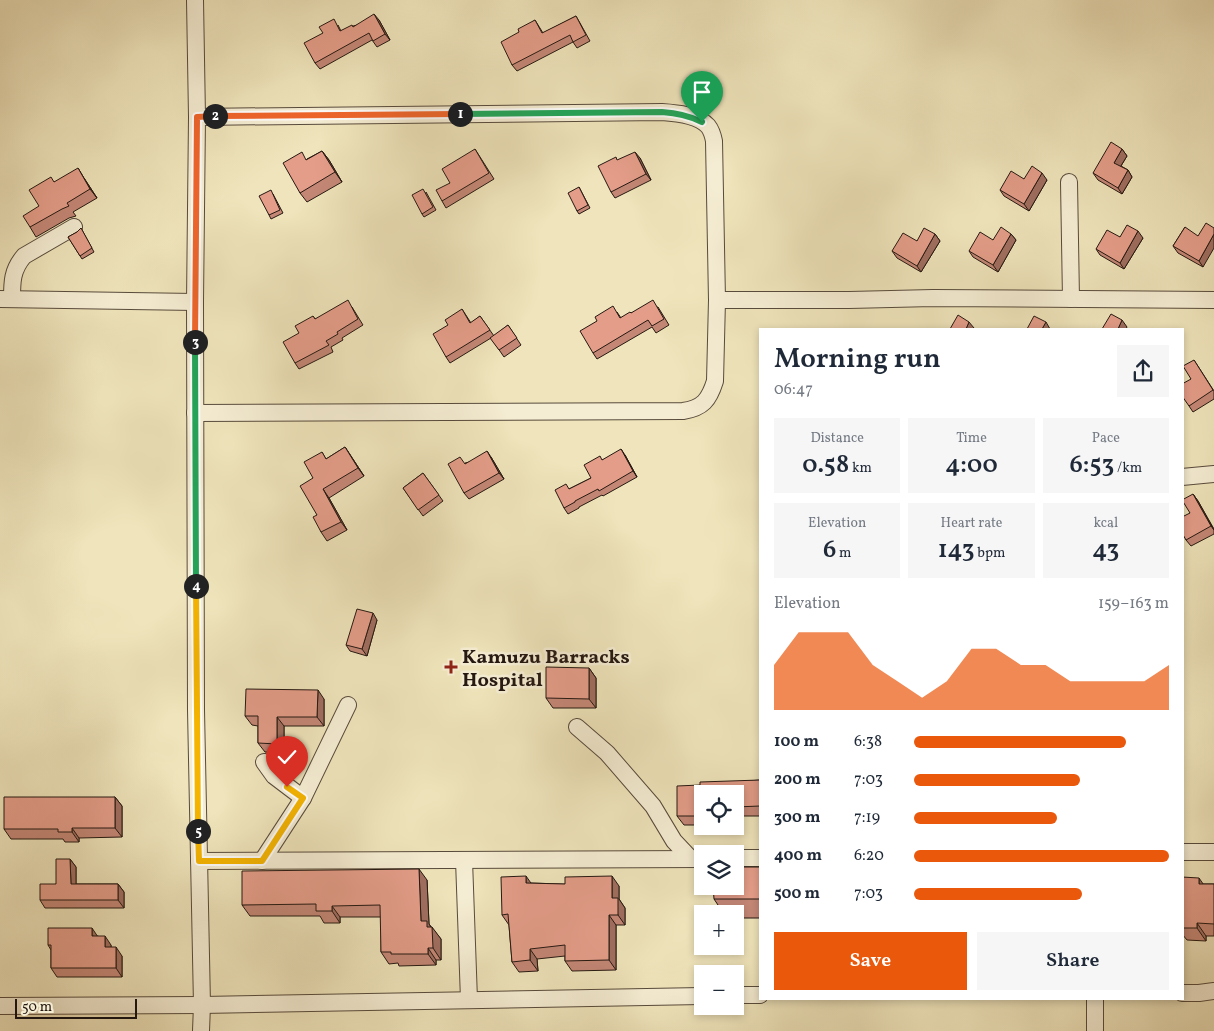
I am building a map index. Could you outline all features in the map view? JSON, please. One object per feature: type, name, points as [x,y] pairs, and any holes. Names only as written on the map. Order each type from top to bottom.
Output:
[{"type":"street","points":[[195,0],[197,117],[195,302],[196,710],[201,1031]]},
{"type":"street","points":[[195,413],[691,410],[706,402],[712,392],[715,381],[717,300],[714,142],[708,126],[691,116],[662,112],[197,117]]},
{"type":"street","points":[[1070,182],[1071,299]]},
{"type":"street","points":[[74,227],[24,256],[18,263],[6,300],[195,302]]},
{"type":"street","points":[[717,300],[933,298],[1214,300]]},
{"type":"street","points":[[1184,477],[1214,474]]},
{"type":"street","points":[[262,861],[303,798],[348,705]]},
{"type":"street","points":[[577,727],[607,753],[653,806],[674,841],[694,857]]},
{"type":"street","points":[[264,762],[274,776],[303,798]]},
{"type":"street","points":[[1184,852],[1214,852]]},
{"type":"street","points":[[744,858],[759,858]]},
{"type":"street","points":[[199,861],[694,859]]},
{"type":"street","points":[[464,860],[469,1000]]},
{"type":"street","points":[[1184,993],[1214,991]]},
{"type":"street","points":[[744,995],[759,995]]},
{"type":"street","points":[[0,1006],[202,1005],[694,996]]},
{"type":"street","points":[[1095,1000],[1095,1031]]},
{"type":"building","points":[[374,14],[385,34],[373,41],[369,33],[315,63],[304,43],[323,33],[319,27],[334,19],[340,31],[352,25],[353,27]]},
{"type":"building","points":[[576,16],[586,35],[573,42],[570,35],[512,65],[501,42],[519,32],[518,29],[535,20],[542,33]]},
{"type":"building","points":[[1111,142],[1122,149],[1114,163],[1128,170],[1118,188],[1093,173]]},
{"type":"building","points":[[475,149],[489,173],[442,201],[436,190],[450,183],[442,169]]},
{"type":"building","points":[[322,151],[335,172],[300,193],[283,163],[302,152],[306,160]]},
{"type":"building","points":[[635,152],[646,174],[611,192],[598,166],[616,157],[617,160]]},
{"type":"building","points":[[1032,166],[1042,173],[1024,204],[1000,190],[1011,171],[1024,179]]},
{"type":"building","points":[[78,168],[90,189],[67,203],[69,206],[30,227],[23,216],[39,206],[29,190],[51,177],[54,182]]},
{"type":"building","points":[[579,187],[588,205],[577,211],[568,193]]},
{"type":"building","points":[[423,189],[433,207],[422,214],[412,195]]},
{"type":"building","points":[[271,190],[280,210],[269,215],[259,196]]},
{"type":"building","points":[[1206,223],[1214,228],[1214,234],[1199,261],[1173,246],[1185,227],[1198,236]]},
{"type":"building","points":[[1127,225],[1138,231],[1120,263],[1096,249],[1107,230],[1120,237]]},
{"type":"building","points":[[1001,227],[1011,234],[993,265],[969,251],[980,232],[993,240]]},
{"type":"building","points":[[81,228],[92,248],[80,256],[68,237]]},
{"type":"building","points":[[924,228],[935,234],[917,266],[892,251],[903,233],[917,241]]},
{"type":"building","points":[[348,300],[358,319],[326,341],[329,345],[295,363],[283,342],[299,333],[295,326],[313,316],[315,319]]},
{"type":"building","points":[[653,300],[664,319],[652,326],[648,320],[593,353],[580,331],[597,321],[595,317],[613,306],[620,318]]},
{"type":"building","points":[[462,309],[470,323],[480,316],[490,330],[446,357],[433,334],[448,325],[445,320]]},
{"type":"building","points":[[1111,314],[1122,320],[1118,328],[1103,328]]},
{"type":"building","points":[[958,315],[969,322],[966,328],[951,328]]},
{"type":"building","points":[[1034,316],[1046,322],[1043,328],[1028,328]]},
{"type":"building","points":[[508,325],[517,338],[499,350],[490,338]]},
{"type":"building","points":[[1194,360],[1213,390],[1189,406],[1184,399],[1184,383],[1191,379],[1184,365]]},
{"type":"building","points":[[345,447],[358,468],[323,489],[341,522],[321,532],[313,517],[317,515],[300,486],[313,478],[304,462],[322,452],[326,459]]},
{"type":"building","points":[[621,449],[633,471],[599,491],[598,489],[564,508],[555,490],[566,484],[569,489],[591,478],[584,465],[600,456],[602,460]]},
{"type":"building","points":[[487,451],[499,473],[464,493],[448,464],[460,457],[465,464]]},
{"type":"building","points":[[423,473],[439,495],[418,510],[403,488]]},
{"type":"building","points":[[1193,494],[1211,526],[1186,540],[1184,536],[1184,516],[1190,513],[1184,503],[1184,499]]},
{"type":"building","points":[[357,609],[373,613],[362,649],[346,645]]},
{"type":"building","points":[[546,667],[589,668],[589,699],[546,698]]},
{"type":"building","points":[[246,689],[318,690],[317,717],[277,717],[277,744],[258,743],[258,716],[245,716]]},
{"type":"building","points":[[759,780],[759,806],[744,807],[744,785],[700,785],[700,782]]},
{"type":"building","points":[[694,785],[694,816],[677,816],[677,786]]},
{"type":"building","points":[[4,797],[115,797],[115,828],[72,828],[72,832],[58,832],[58,829],[4,829]]},
{"type":"building","points":[[56,859],[70,859],[71,884],[118,884],[118,900],[40,900],[40,884],[56,884]]},
{"type":"building","points":[[744,867],[759,867],[759,899],[714,899],[714,895],[744,895]]},
{"type":"building","points":[[419,869],[421,921],[427,921],[427,927],[432,927],[433,948],[428,948],[428,954],[391,954],[391,952],[381,952],[380,905],[332,906],[332,911],[316,911],[316,904],[242,905],[242,871]]},
{"type":"building","points":[[526,876],[526,883],[565,884],[565,877],[612,876],[612,898],[618,898],[618,915],[609,915],[609,960],[565,961],[565,945],[530,949],[530,960],[512,962],[508,914],[502,915],[501,877]]},
{"type":"building","points":[[1184,877],[1199,878],[1199,884],[1214,884],[1214,924],[1197,923],[1197,928],[1184,928]]},
{"type":"building","points":[[48,928],[92,928],[92,936],[105,936],[105,947],[116,947],[116,968],[51,968],[51,945],[48,945]]},
{"type":"place","name":"Kamuzu Barracks Hospital","points":[[451,667]]},
{"type":"route","points":[[287,787],[303,798],[262,861],[199,861],[196,710],[195,302],[197,117],[662,112],[691,116],[702,122]]}]
